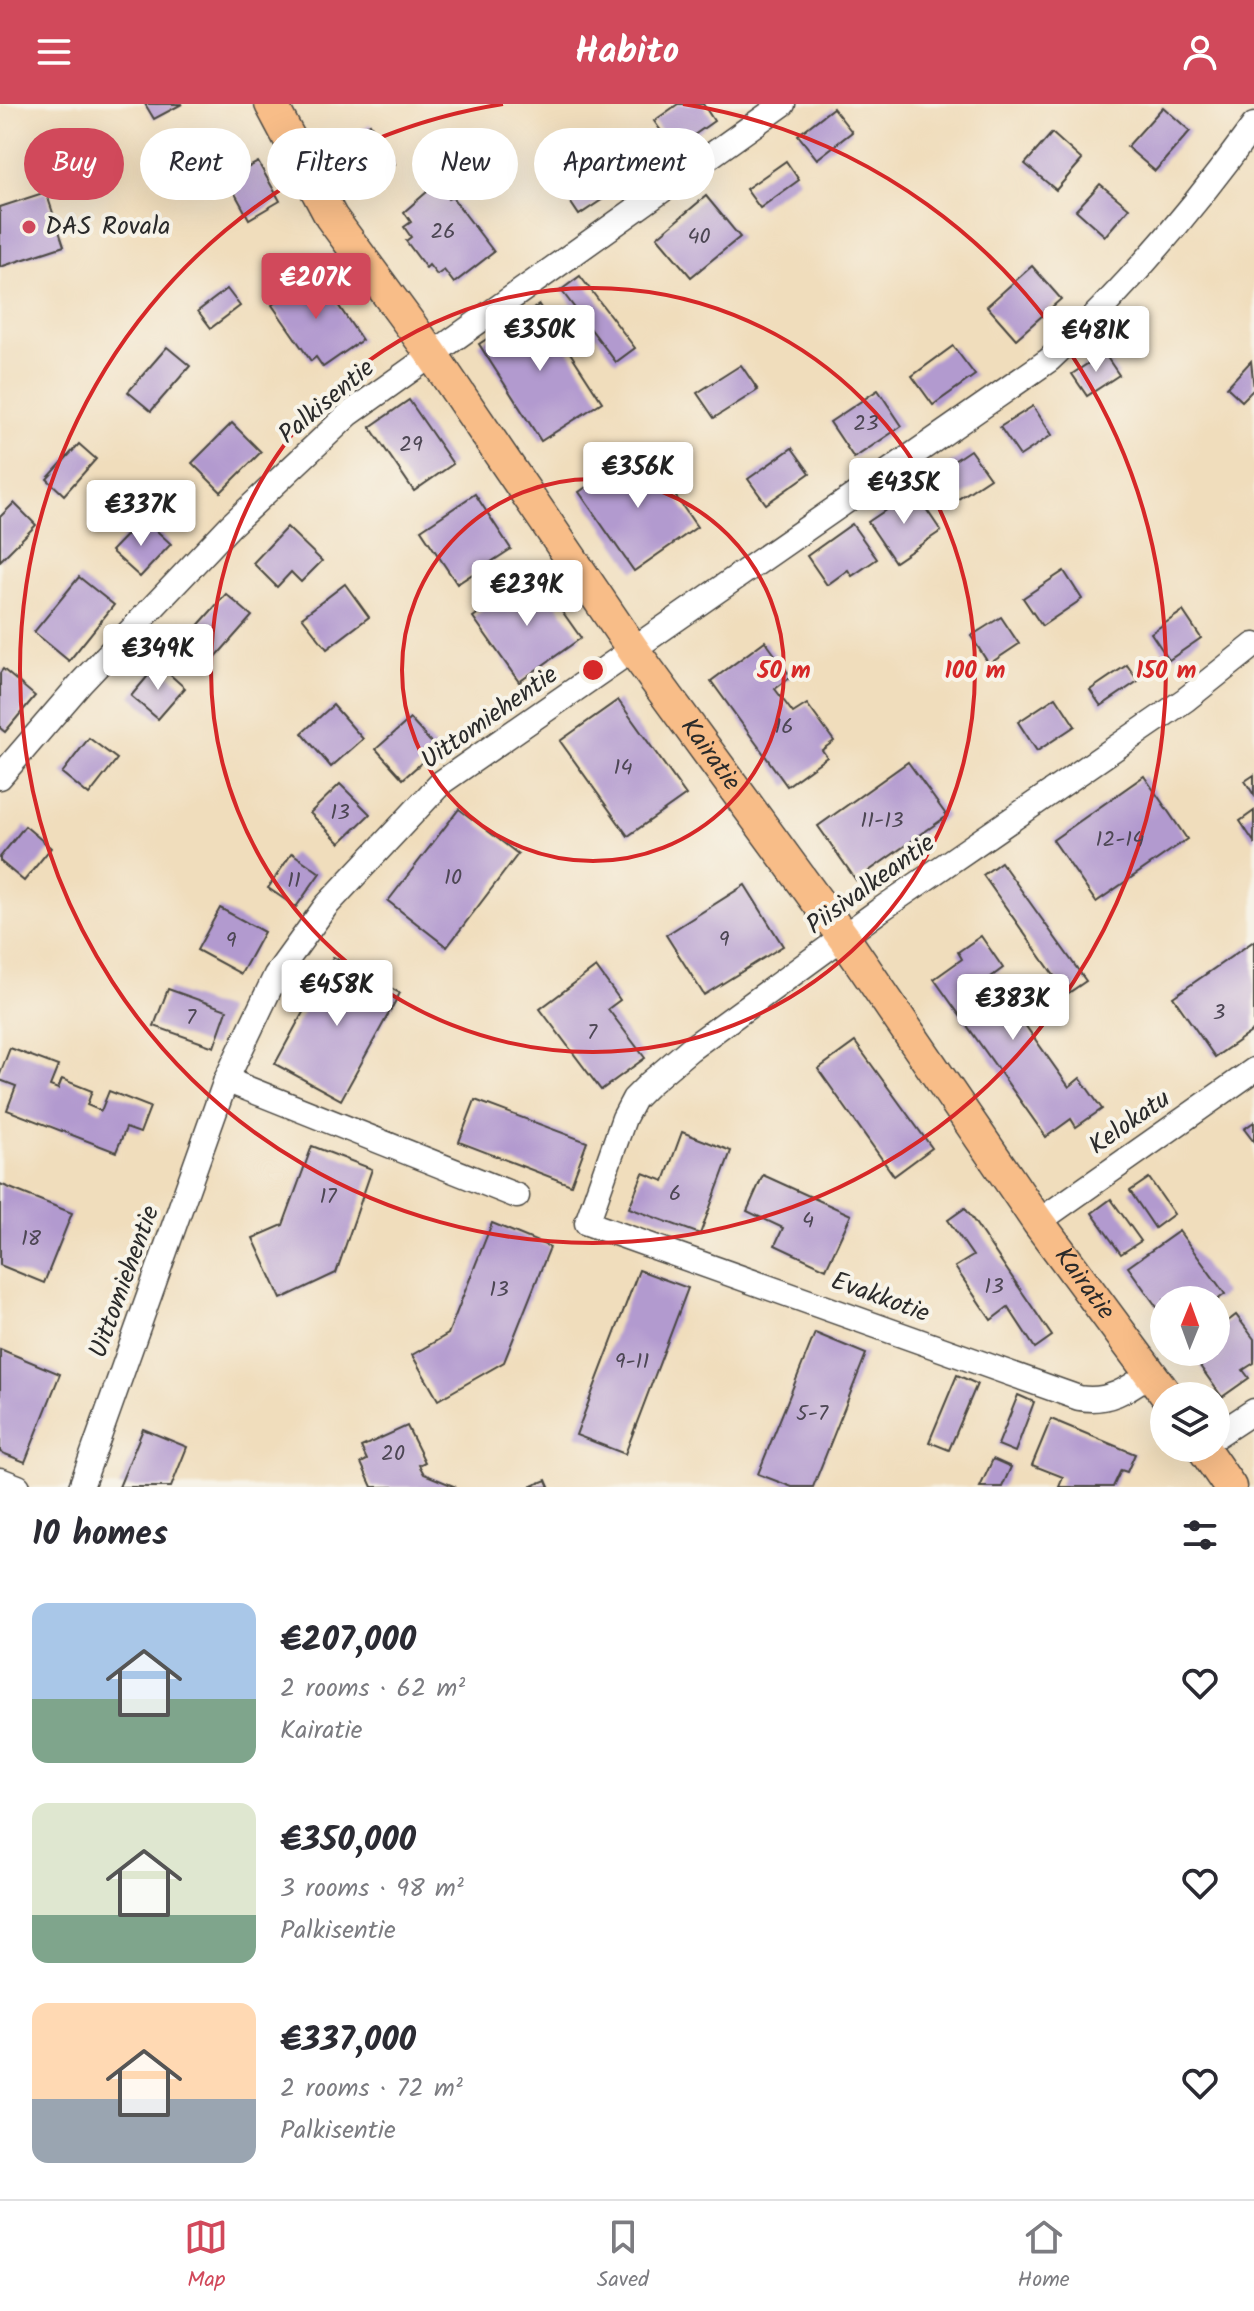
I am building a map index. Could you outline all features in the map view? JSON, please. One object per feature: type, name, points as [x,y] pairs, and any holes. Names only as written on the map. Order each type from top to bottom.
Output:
[{"type":"main road","name":"Kairatie","points":[[271,104],[331,217],[431,353],[634,651],[844,938],[1038,1222],[1158,1382]]},
{"type":"main road","points":[[1213,1462],[1230,1487]]},
{"type":"street","name":"Palkisentie","points":[[0,777],[81,683],[230,526],[349,414],[783,104]]},
{"type":"street","name":"Uittomiehentie","points":[[81,1487],[226,1080],[276,975],[326,906],[385,839],[442,782],[1049,360],[1108,306],[1192,211],[1254,125]]},
{"type":"street","name":"Piisivalkeantie","points":[[587,1223],[624,1118],[634,1099],[690,1049],[1185,700],[1254,645]]},
{"type":"street","name":"Kelokatu","points":[[1038,1222],[1254,1070]]},
{"type":"street","points":[[226,1080],[517,1196]]},
{"type":"street","name":"Evakkotie","points":[[587,1223],[1079,1398],[1095,1401],[1150,1386]]},
{"type":"street","points":[[1230,1427],[1254,1411]]},
{"type":"street","points":[[0,1480],[18,1487]]},
{"type":"building","points":[[145,104],[182,104],[154,119]]},
{"type":"building","points":[[678,104],[703,104],[714,121],[704,128],[659,128],[654,121]]},
{"type":"building","points":[[1163,107],[1190,131],[1155,171],[1127,147]]},
{"type":"building","points":[[833,108],[852,132],[817,159],[798,135]]},
{"type":"building","points":[[1052,133],[1082,160],[1056,190],[1025,164]]},
{"type":"building","points":[[786,161],[799,180],[760,208],[746,189]]},
{"type":"building","points":[[258,162],[267,178],[267,200],[280,201],[249,219],[239,200],[251,200],[251,166]]},
{"type":"building","points":[[1100,184],[1129,208],[1105,236],[1076,210]]},
{"type":"building","name":"DAS Rovala","points":[[24,199],[49,200],[64,246],[0,267],[0,207]]},
{"type":"building","points":[[418,200],[454,200],[494,252],[454,283],[444,270],[437,275],[429,265],[426,268],[406,241],[411,237],[404,227],[411,222],[404,212]]},
{"type":"building","points":[[569,200],[602,200],[579,215]]},
{"type":"building","points":[[701,200],[709,200],[740,237],[691,277],[657,237]]},
{"type":"building","points":[[1032,266],[1061,299],[1016,339],[987,306]]},
{"type":"building","points":[[308,274],[317,287],[323,283],[362,340],[323,367],[316,357],[311,361],[272,305],[276,302],[273,297]]},
{"type":"building","points":[[580,276],[635,348],[616,362],[561,290]]},
{"type":"building","points":[[227,289],[240,306],[211,328],[198,311]]},
{"type":"building","points":[[539,305],[602,402],[541,441],[479,344]]},
{"type":"building","points":[[953,346],[975,375],[933,405],[912,376]]},
{"type":"building","points":[[167,347],[190,366],[151,411],[128,392]]},
{"type":"building","points":[[1104,353],[1119,375],[1087,396],[1072,374]]},
{"type":"building","points":[[1251,361],[1254,389],[1242,401],[1227,387]]},
{"type":"building","points":[[741,365],[758,390],[714,418],[697,393]]},
{"type":"building","points":[[878,390],[902,426],[854,458],[830,422]]},
{"type":"building","points":[[409,400],[453,464],[414,491],[370,427]]},
{"type":"building","points":[[1033,406],[1052,435],[1020,456],[1000,427]]},
{"type":"building","points":[[232,423],[261,452],[221,492],[192,463]]},
{"type":"building","points":[[79,444],[96,459],[64,495],[47,479]]},
{"type":"building","points":[[642,448],[697,527],[634,571],[579,492]]},
{"type":"building","points":[[792,448],[810,473],[766,504],[748,479]]},
{"type":"building","points":[[970,450],[990,478],[955,501],[936,473]]},
{"type":"building","points":[[914,491],[941,531],[895,562],[868,522]]},
{"type":"building","points":[[475,494],[511,549],[457,584],[421,530]]},
{"type":"building","points":[[14,503],[36,525],[0,561],[0,517]]},
{"type":"building","points":[[143,518],[171,544],[140,577],[111,551]]},
{"type":"building","points":[[852,524],[877,559],[852,576],[848,570],[827,585],[807,556]]},
{"type":"building","points":[[287,527],[322,561],[301,582],[291,572],[277,587],[253,563]]},
{"type":"building","points":[[1064,571],[1082,599],[1042,626],[1023,598]]},
{"type":"building","points":[[535,573],[581,638],[519,682],[473,617]]},
{"type":"building","points":[[79,577],[114,605],[69,661],[34,632]]},
{"type":"building","points":[[345,584],[369,617],[327,649],[302,617]]},
{"type":"building","points":[[226,594],[252,616],[213,660],[187,638]]},
{"type":"building","points":[[1183,611],[1201,638],[1169,660],[1151,633]]},
{"type":"building","points":[[1001,617],[1019,644],[989,664],[971,636]]},
{"type":"building","points":[[765,641],[791,677],[775,689],[793,713],[807,704],[834,741],[822,750],[827,757],[787,786],[711,681]]},
{"type":"building","points":[[158,664],[185,688],[158,719],[131,696]]},
{"type":"building","points":[[1127,665],[1138,681],[1101,706],[1090,690]]},
{"type":"building","points":[[3,669],[35,696],[5,732],[0,728],[0,673]]},
{"type":"building","points":[[1056,697],[1075,726],[1037,751],[1018,722]]},
{"type":"building","points":[[618,700],[686,795],[628,836],[560,741]]},
{"type":"building","points":[[333,705],[363,739],[331,767],[302,733]]},
{"type":"building","points":[[410,719],[437,749],[403,779],[376,749]]},
{"type":"building","points":[[89,738],[117,759],[89,795],[62,773]]},
{"type":"building","points":[[908,762],[947,816],[856,880],[818,826]]},
{"type":"building","points":[[1254,775],[1254,795],[1245,781]]},
{"type":"building","points":[[1144,776],[1187,839],[1096,902],[1053,840]]},
{"type":"building","points":[[340,784],[370,814],[340,843],[310,813]]},
{"type":"building","points":[[459,809],[518,854],[447,947],[388,901]]},
{"type":"building","points":[[1254,811],[1254,842],[1240,821]]},
{"type":"building","points":[[25,826],[51,848],[24,881],[0,861],[0,857]]},
{"type":"building","points":[[292,853],[320,873],[296,907],[268,888]]},
{"type":"building","points":[[1001,862],[1086,981],[1067,994],[983,875]]},
{"type":"building","points":[[745,885],[783,946],[704,995],[666,935]]},
{"type":"building","points":[[220,908],[264,932],[241,974],[197,950]]},
{"type":"building","points":[[981,936],[1003,968],[991,977],[1069,1087],[1080,1078],[1102,1109],[1076,1127],[1071,1119],[1046,1137],[934,979],[962,959],[958,952]]},
{"type":"building","points":[[1254,941],[1254,1030],[1215,1057],[1173,997]]},
{"type":"building","points":[[333,957],[400,993],[341,1100],[275,1064]]},
{"type":"building","points":[[596,967],[620,1000],[608,1009],[645,1058],[601,1090],[540,1009]]},
{"type":"building","points":[[168,989],[227,1010],[214,1047],[154,1026]]},
{"type":"building","points":[[855,1042],[932,1148],[894,1176],[818,1069]]},
{"type":"building","points":[[10,1048],[58,1066],[50,1086],[58,1089],[62,1079],[92,1091],[87,1105],[101,1111],[109,1091],[150,1107],[140,1133],[126,1128],[116,1152],[7,1110],[16,1086],[0,1080],[0,1074]]},
{"type":"building","points":[[475,1100],[587,1142],[571,1185],[459,1142]]},
{"type":"building","points":[[1254,1122],[1254,1142],[1244,1129]]},
{"type":"building","points":[[682,1132],[731,1151],[700,1234],[629,1208],[643,1173],[664,1181]]},
{"type":"building","points":[[312,1146],[372,1169],[336,1273],[281,1299],[253,1238],[283,1225]]},
{"type":"building","points":[[763,1175],[851,1215],[826,1269],[775,1245],[783,1228],[747,1211]]},
{"type":"building","points":[[1149,1178],[1174,1214],[1155,1228],[1130,1191]]},
{"type":"building","points":[[0,1184],[72,1213],[44,1283],[0,1265]]},
{"type":"building","points":[[1111,1199],[1141,1241],[1121,1254],[1092,1213]]},
{"type":"building","points":[[965,1208],[1052,1336],[1035,1348],[1008,1307],[991,1320],[955,1267],[973,1256],[948,1220]]},
{"type":"building","points":[[492,1223],[550,1247],[504,1362],[438,1400],[412,1355],[448,1334]]},
{"type":"building","points":[[1179,1231],[1219,1286],[1150,1286],[1150,1298],[1128,1267]]},
{"type":"building","points":[[639,1270],[688,1288],[625,1454],[576,1435]]},
{"type":"building","points":[[1236,1315],[1254,1339],[1254,1363],[1243,1370],[1249,1378],[1230,1391],[1230,1382],[1211,1382],[1200,1366],[1230,1366],[1230,1320]]},
{"type":"building","points":[[815,1333],[866,1354],[813,1487],[792,1487],[758,1474]]},
{"type":"building","points":[[0,1349],[60,1374],[25,1462],[0,1452]]},
{"type":"building","points":[[957,1375],[977,1384],[949,1450],[929,1442]]},
{"type":"building","points":[[1018,1395],[1034,1402],[1015,1452],[998,1445]]},
{"type":"building","points":[[1051,1419],[1135,1454],[1127,1472],[1121,1470],[1113,1487],[1059,1487],[1063,1477],[1032,1465]]},
{"type":"building","points":[[407,1426],[425,1462],[419,1465],[424,1474],[456,1487],[372,1487],[361,1463],[367,1460],[361,1447]]},
{"type":"building","points":[[143,1429],[187,1447],[171,1487],[119,1487]]},
{"type":"building","points":[[993,1459],[1011,1467],[1002,1487],[980,1487]]},
{"type":"building","points":[[546,1480],[549,1487],[529,1487]]},
{"type":"place","name":"DAS Rovala","points":[[29,227]]}]
